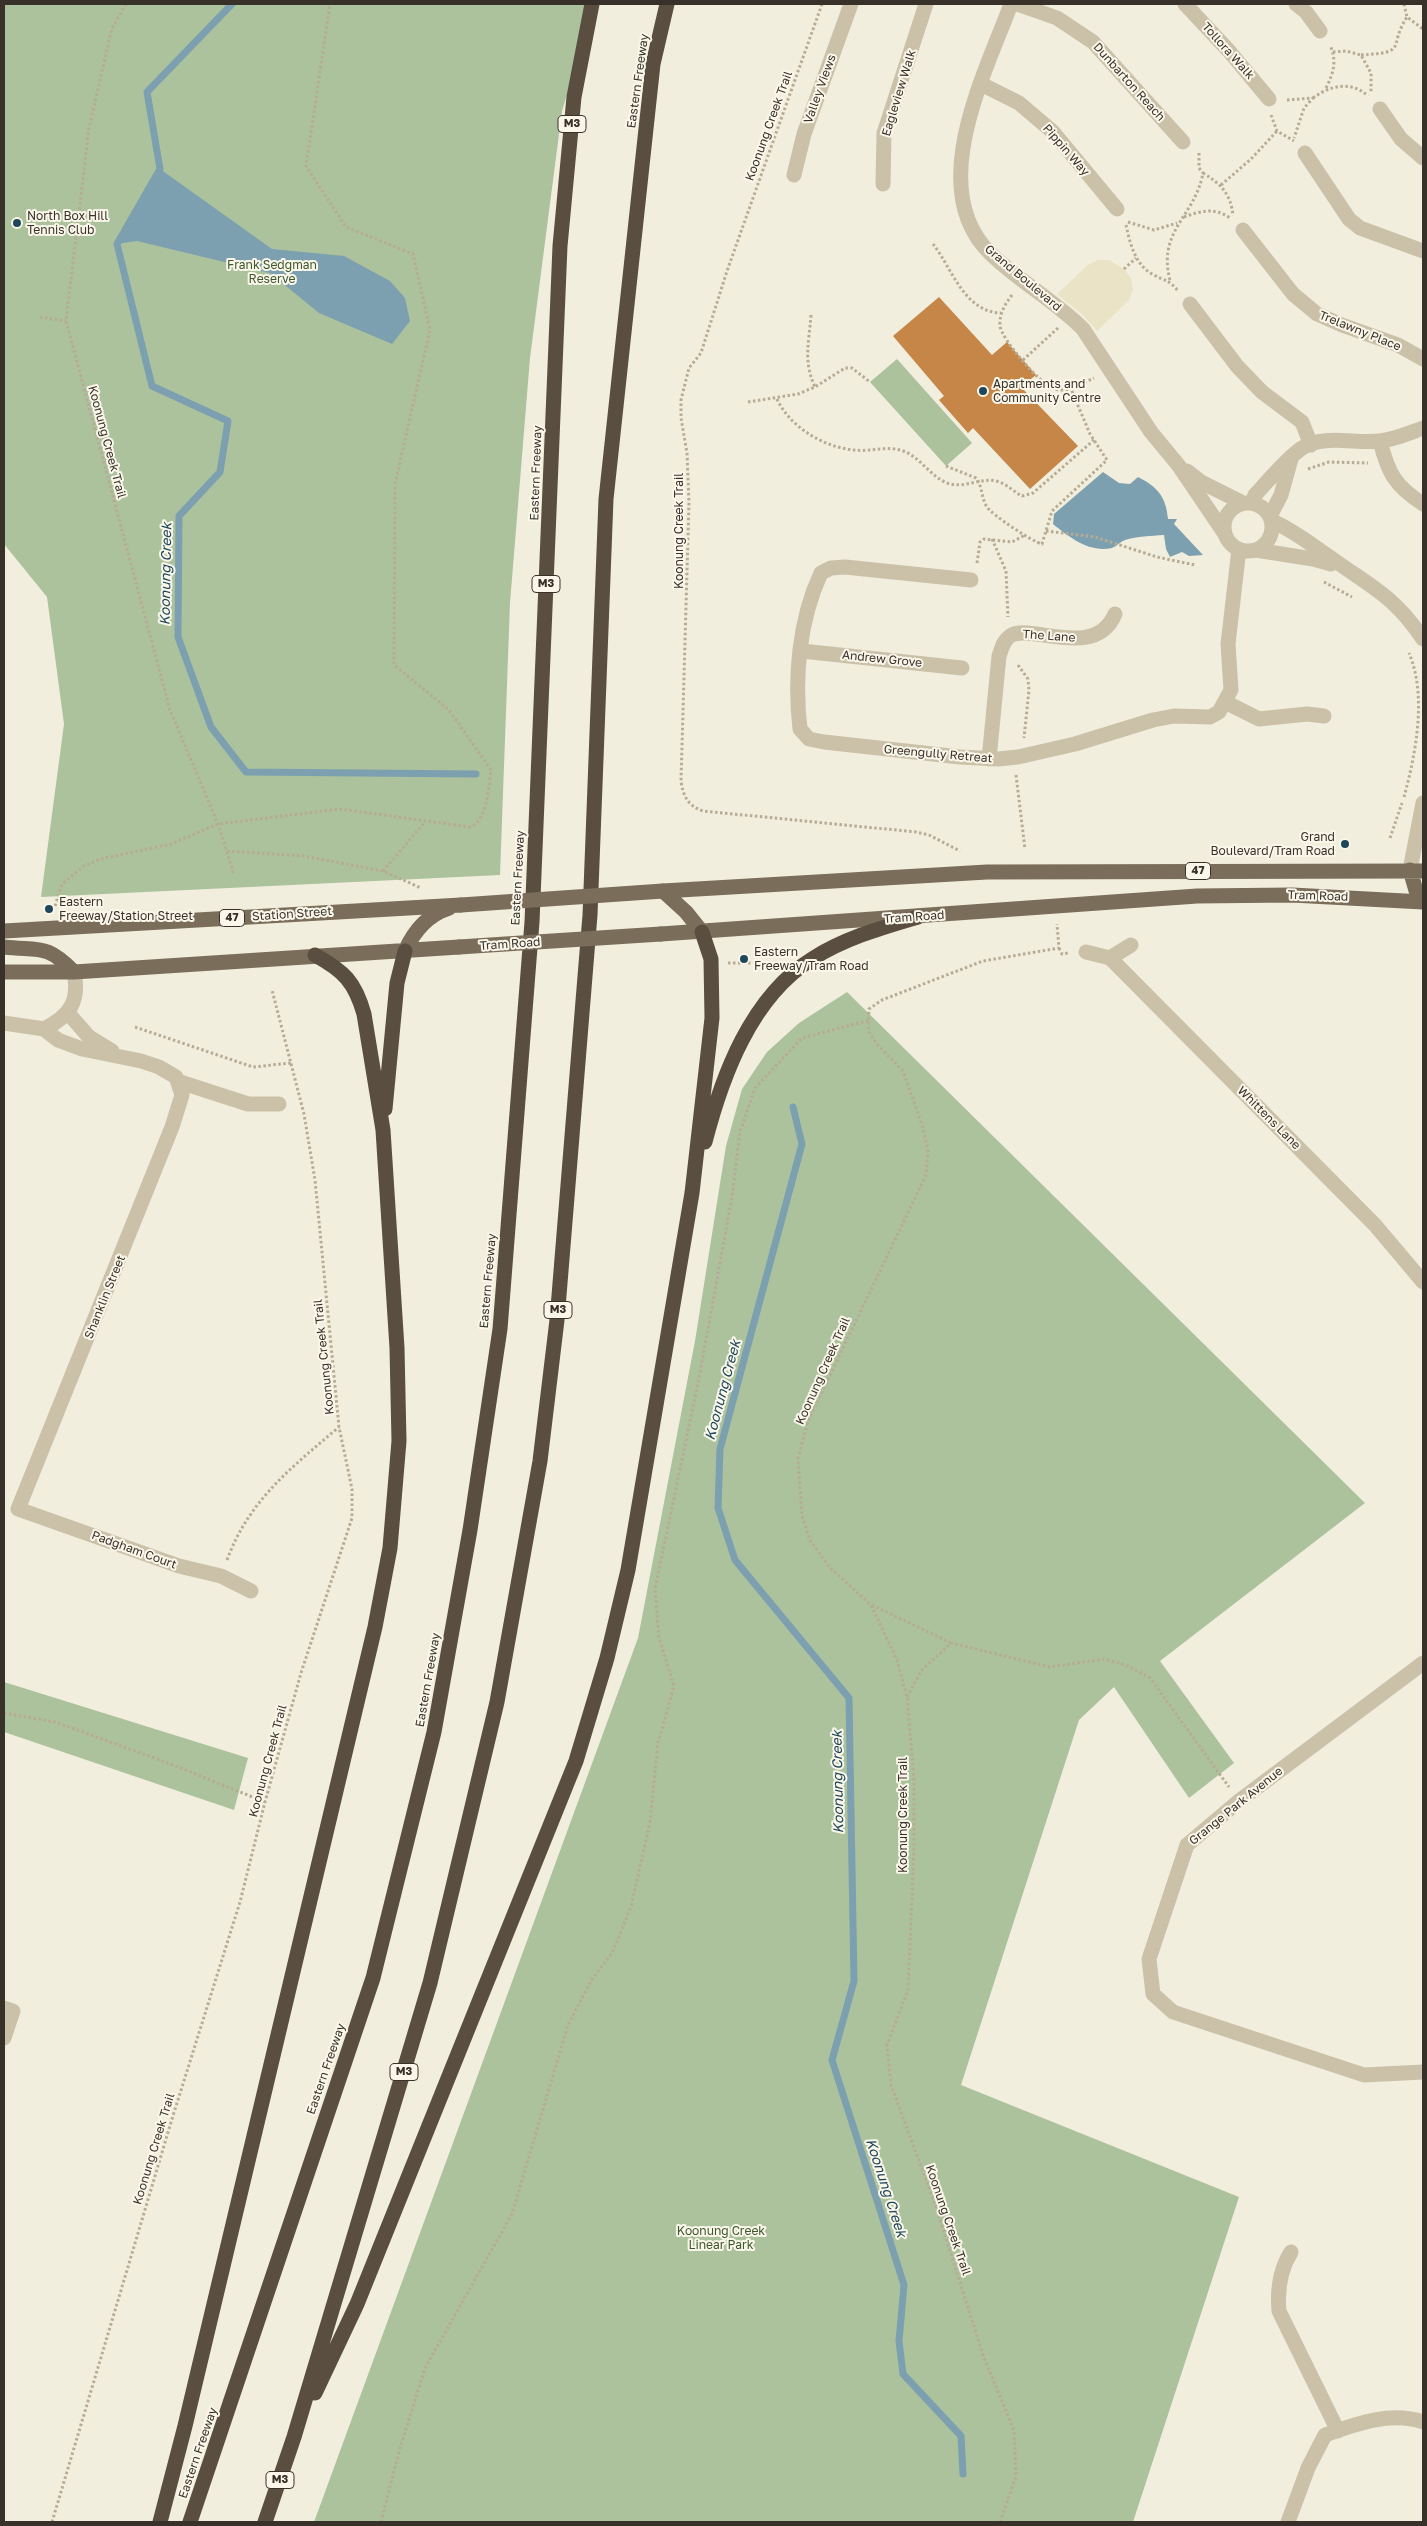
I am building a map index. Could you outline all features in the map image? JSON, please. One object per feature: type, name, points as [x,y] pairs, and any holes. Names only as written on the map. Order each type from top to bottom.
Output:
[{"type":"highway","name":"Eastern Freeway","points":[[190,2522],[373,1978],[434,1732],[470,1530],[501,1309],[532,922],[560,246],[574,97],[592,4]]},
{"type":"highway","name":"Eastern Freeway","points":[[265,2522],[294,2437],[430,1983],[498,1702],[540,1461],[557,1320],[590,915],[606,499],[653,64],[667,4]]},
{"type":"highway","points":[[692,1193],[708,1128],[726,1078],[742,1042],[768,999],[790,976],[811,960],[865,932],[918,917]]},
{"type":"highway","points":[[294,2437],[357,2304],[576,1761],[606,1658],[628,1570],[692,1193],[712,1018],[710,959],[702,932]]},
{"type":"highway","points":[[383,1130],[396,991],[404,951]]},
{"type":"highway","points":[[160,2522],[185,2426],[384,1585],[394,1515],[399,1441],[397,1348],[383,1130],[364,1014],[359,997],[348,977],[315,956]]},
{"type":"main road","name":"Tram Road","points":[[461,905],[987,872],[1416,871]]},
{"type":"main road","points":[[1416,871],[1422,899]]},
{"type":"main road","points":[[663,891],[686,912],[702,932]]},
{"type":"main road","name":"Tram Road","points":[[404,951],[702,932],[1197,896],[1283,895],[1422,899]]},
{"type":"main road","points":[[404,951],[415,932],[431,916],[461,905]]},
{"type":"main road","name":"Station Street","points":[[4,931],[461,905]]},
{"type":"main road","points":[[4,947],[43,950],[59,956],[74,972]]},
{"type":"main road","name":"47","points":[[4,972],[74,972],[404,951]]},
{"type":"street","name":"Valley Views","points":[[794,175],[804,134],[851,4]]},
{"type":"street","name":"Eagleview Walk","points":[[883,184],[884,133],[926,4]]},
{"type":"street","name":"Grand Boulevard","points":[[1011,4],[971,115],[961,157],[963,200],[980,241],[991,254],[1083,329],[1151,432],[1180,466],[1225,534]]},
{"type":"street","name":"Dunbarton Reach","points":[[1017,4],[1056,18],[1093,42],[1183,142]]},
{"type":"street","name":"Tollora Walk","points":[[1185,4],[1229,51],[1269,99]]},
{"type":"street","points":[[1296,4],[1306,12],[1320,32]]},
{"type":"street","name":"Pippin Way","points":[[981,84],[1018,103],[1053,132],[1117,209]]},
{"type":"street","points":[[1380,109],[1401,139],[1423,158]]},
{"type":"street","points":[[1305,153],[1349,219],[1360,228],[1423,252]]},
{"type":"street","name":"Trelawny Place","points":[[1242,230],[1292,294],[1317,314],[1342,326],[1398,345],[1423,359]]},
{"type":"street","points":[[1190,304],[1236,366],[1262,392],[1302,422],[1311,445]]},
{"type":"street","points":[[1347,569],[1314,559],[1239,549],[1230,543],[1225,534],[1224,524],[1227,515],[1234,507],[1247,503],[1303,448],[1335,440],[1380,441],[1396,438],[1423,428]]},
{"type":"street","points":[[1380,441],[1385,460],[1399,486],[1423,504]]},
{"type":"street","points":[[1256,550],[1270,539],[1273,530],[1271,518],[1291,459]]},
{"type":"street","name":"Grand Boulevard","points":[[1180,466],[1202,482],[1247,503]]},
{"type":"street","points":[[1247,503],[1261,506],[1271,518],[1294,531],[1384,594],[1407,615],[1423,639]]},
{"type":"street","points":[[1239,549],[1228,644],[1231,690],[1226,702],[1259,719],[1306,714],[1324,716]]},
{"type":"street","name":"Greengully Retreat","points":[[971,580],[845,567],[832,568],[820,573],[810,596],[804,619],[798,716],[800,729],[809,738],[989,759],[1018,757],[1075,744],[1153,720],[1174,716],[1210,717],[1219,712],[1226,702]]},
{"type":"street","name":"The Lane","points":[[989,759],[999,656],[1004,642],[1011,634],[1025,633],[1083,638],[1096,636],[1106,629],[1115,614]]},
{"type":"street","name":"Andrew Grove","points":[[802,651],[962,668]]},
{"type":"street","points":[[1416,871],[1423,803]]},
{"type":"street","points":[[1086,952],[1110,958],[1131,945]]},
{"type":"street","name":"Whittens Lane","points":[[1110,958],[1375,1225],[1423,1282]]},
{"type":"street","points":[[44,1029],[56,1023],[68,1013],[77,985],[74,972]]},
{"type":"street","points":[[68,1013],[89,1037],[118,1054]]},
{"type":"street","points":[[4,1023],[44,1029],[58,1040],[82,1049],[118,1054],[159,1067],[172,1074],[180,1082],[248,1104],[279,1104]]},
{"type":"street","name":"Shanklin Street","points":[[18,1508],[169,1135],[182,1095],[180,1082]]},
{"type":"street","name":"Padgham Court","points":[[18,1508],[179,1566],[221,1576],[251,1591]]},
{"type":"street","name":"Grange Park Avenue","points":[[1423,1663],[1239,1801],[1187,1845],[1149,1959],[1153,1994],[1174,2012],[1364,2075],[1423,2072]]},
{"type":"street","points":[[4,2008],[12,2011],[4,2038]]},
{"type":"street","points":[[1291,2252],[1282,2266],[1278,2311],[1338,2430]]},
{"type":"street","points":[[1288,2522],[1308,2468],[1325,2435],[1370,2420],[1408,2417],[1423,2422]]},
{"type":"path","name":"Koonung Creek Trail","points":[[126,4],[112,28],[89,128],[66,321],[170,710],[218,824],[234,875]]},
{"type":"path","points":[[55,906],[62,884],[84,866],[100,859],[171,844],[218,824],[340,809],[470,827],[476,825],[482,818],[491,770],[449,710],[394,665],[395,484],[430,330],[413,254],[346,227],[306,166],[330,4]]},
{"type":"path","name":"Koonung Creek Trail","points":[[822,4],[727,271],[701,353],[689,368],[681,400],[681,418],[687,453],[689,502],[681,781],[683,796],[696,809],[703,812],[916,832],[929,835],[960,851]]},
{"type":"path","points":[[1333,52],[1346,51],[1361,55],[1387,54],[1394,50],[1407,17],[1404,4]]},
{"type":"path","points":[[1407,17],[1423,29]]},
{"type":"path","points":[[1320,32],[1333,52],[1334,67],[1326,89]]},
{"type":"path","points":[[1294,141],[1301,116],[1313,98],[1326,89],[1343,86],[1354,88],[1365,92],[1371,98],[1370,73],[1361,55]]},
{"type":"path","points":[[1305,153],[1294,141],[1277,131],[1270,112],[1269,99],[1300,100],[1313,98]]},
{"type":"path","points":[[1221,184],[1252,159],[1277,131]]},
{"type":"path","points":[[1184,217],[1196,213],[1216,211],[1233,221],[1232,203],[1221,184],[1199,168],[1199,150]]},
{"type":"path","points":[[1190,304],[1170,280],[1154,275],[1136,258],[1125,221],[1154,230],[1177,223],[1184,217],[1197,197],[1203,172]]},
{"type":"path","points":[[1170,280],[1168,245],[1177,223]]},
{"type":"path","points":[[933,244],[958,285],[971,299],[990,313],[1001,313]]},
{"type":"path","points":[[1124,269],[1136,258]]},
{"type":"path","points":[[1024,281],[1001,313],[1000,327],[1003,335],[1023,360],[1049,387],[1071,389],[1110,369]]},
{"type":"path","points":[[811,315],[806,361],[808,371],[816,387]]},
{"type":"path","points":[[40,317],[66,321]]},
{"type":"path","points":[[1023,360],[1070,317]]},
{"type":"path","points":[[748,402],[777,399],[798,394],[816,387],[846,368],[852,368],[870,382]]},
{"type":"path","points":[[946,466],[968,474],[979,482],[985,504],[992,513],[1042,544],[1052,511],[1107,460],[1094,440],[1071,389]]},
{"type":"path","points":[[777,399],[790,419],[822,441],[854,450],[901,450],[911,455],[939,479],[962,485],[988,480],[999,482],[1022,496],[1033,494],[1094,440]]},
{"type":"path","points":[[1305,472],[1317,465],[1329,462],[1362,464],[1385,460]]},
{"type":"path","points":[[1046,531],[1095,537],[1157,557],[1195,565]]},
{"type":"path","points":[[971,580],[975,572],[980,542],[984,539],[1012,542],[1026,535]]},
{"type":"path","points":[[1320,580],[1355,599]]},
{"type":"path","points":[[1390,838],[1412,767],[1420,721],[1422,694],[1417,670],[1407,650]]},
{"type":"path","points":[[383,871],[425,822]]},
{"type":"path","points":[[1022,834],[1025,849]]},
{"type":"path","points":[[227,851],[304,856],[383,871],[422,888]]},
{"type":"path","points":[[381,2522],[400,2448],[425,2368],[512,2214],[568,2025],[592,1979],[612,1953],[631,1907],[650,1822],[658,1743],[674,1686],[659,1638],[655,1589],[699,1378],[732,1197],[740,1132],[755,1088],[802,1038],[870,1020],[870,1009],[882,1000],[974,964],[1059,948],[1056,907]]},
{"type":"path","points":[[725,964],[760,963],[782,968]]},
{"type":"path","name":"Koonung Creek Trail","points":[[52,2522],[64,2489],[172,2118],[240,1902],[265,1802],[301,1673],[352,1518],[352,1489],[340,1427],[315,1180],[304,1114],[272,990]]},
{"type":"path","name":"Koonung Creek Trail","points":[[870,1020],[868,1030],[876,1043],[903,1071],[909,1087],[923,1128],[928,1151],[926,1174],[808,1421],[798,1458],[802,1516],[810,1540],[830,1567],[871,1605],[896,1660],[907,1697],[914,1778],[914,1849],[908,1990],[887,2045],[891,2085],[936,2207],[984,2358],[1014,2430],[1016,2476],[1000,2522]]},
{"type":"path","points":[[135,1027],[253,1067],[291,1063]]},
{"type":"path","points":[[221,1576],[237,1533],[281,1476],[340,1427]]},
{"type":"path","points":[[871,1605],[951,1643],[1050,1667],[1104,1659],[1128,1666],[1150,1678],[1184,1722],[1239,1801]]},
{"type":"path","points":[[907,1697],[922,1670],[951,1643]]},
{"type":"path","points":[[4,1713],[55,1722],[168,1763],[265,1802]]},
{"type":"green space","name":"Frank Sedgman Reserve","points":[[4,4],[595,4],[562,111],[530,358],[510,603],[500,875],[41,897],[64,724],[47,597],[4,544]]},
{"type":"green space","points":[[897,359],[972,443],[946,466],[870,382]]},
{"type":"green space","name":"Koonung Creek Linear Park","points":[[847,992],[1365,1503],[1160,1661],[1234,1763],[1189,1798],[1114,1687],[1079,1720],[961,2085],[1239,2197],[1133,2522],[314,2522],[638,1638],[695,1341],[726,1146],[742,1089],[767,1052],[799,1023]]},
{"type":"green space","points":[[4,1682],[248,1758],[234,1810],[4,1732]]},
{"type":"shaded area","points":[[1098,260],[1109,260],[1124,269],[1131,278],[1133,289],[1129,300],[1097,331],[1084,316],[1057,294],[1088,265]]},
{"type":"water","points":[[160,169],[272,249],[344,256],[390,281],[405,298],[410,321],[392,344],[319,313],[270,273],[137,241],[117,244]]},
{"type":"water","points":[[1103,472],[1119,483],[1130,484],[1138,477],[1156,489],[1163,499],[1168,519],[1177,519],[1174,524],[1203,555],[1189,556],[1182,552],[1170,557],[1166,549],[1164,535],[1144,536],[1125,540],[1112,548],[1095,548],[1073,539],[1053,524],[1054,514]]},
{"type":"building","name":"Apartments and Community Centre","points":[[939,297],[992,355],[1007,342],[1036,375],[1021,387],[1078,446],[1030,489],[973,428],[968,433],[939,400],[944,396],[893,336]]},
{"type":"waterway","name":"Koonung Creek","points":[[232,4],[147,92],[160,169],[117,244],[152,386],[228,421],[220,472],[179,516],[178,637],[211,727],[246,772],[476,774]]},
{"type":"waterway","name":"Koonung Creek","points":[[793,1107],[802,1144],[720,1449],[718,1508],[735,1560],[849,1698],[854,1981],[832,2060],[904,2285],[899,2341],[903,2374],[961,2436],[963,2474]]},
{"type":"place","name":"North Box Hill Tennis Club","points":[[17,223]]},
{"type":"place","name":"Apartments and Community Centre","points":[[983,391]]},
{"type":"place","name":"Grand Boulevard/Tram Road","points":[[1345,844]]},
{"type":"place","name":"Eastern Freeway/Station Street","points":[[49,909]]},
{"type":"place","name":"Eastern Freeway/Tram Road","points":[[744,959]]}]
